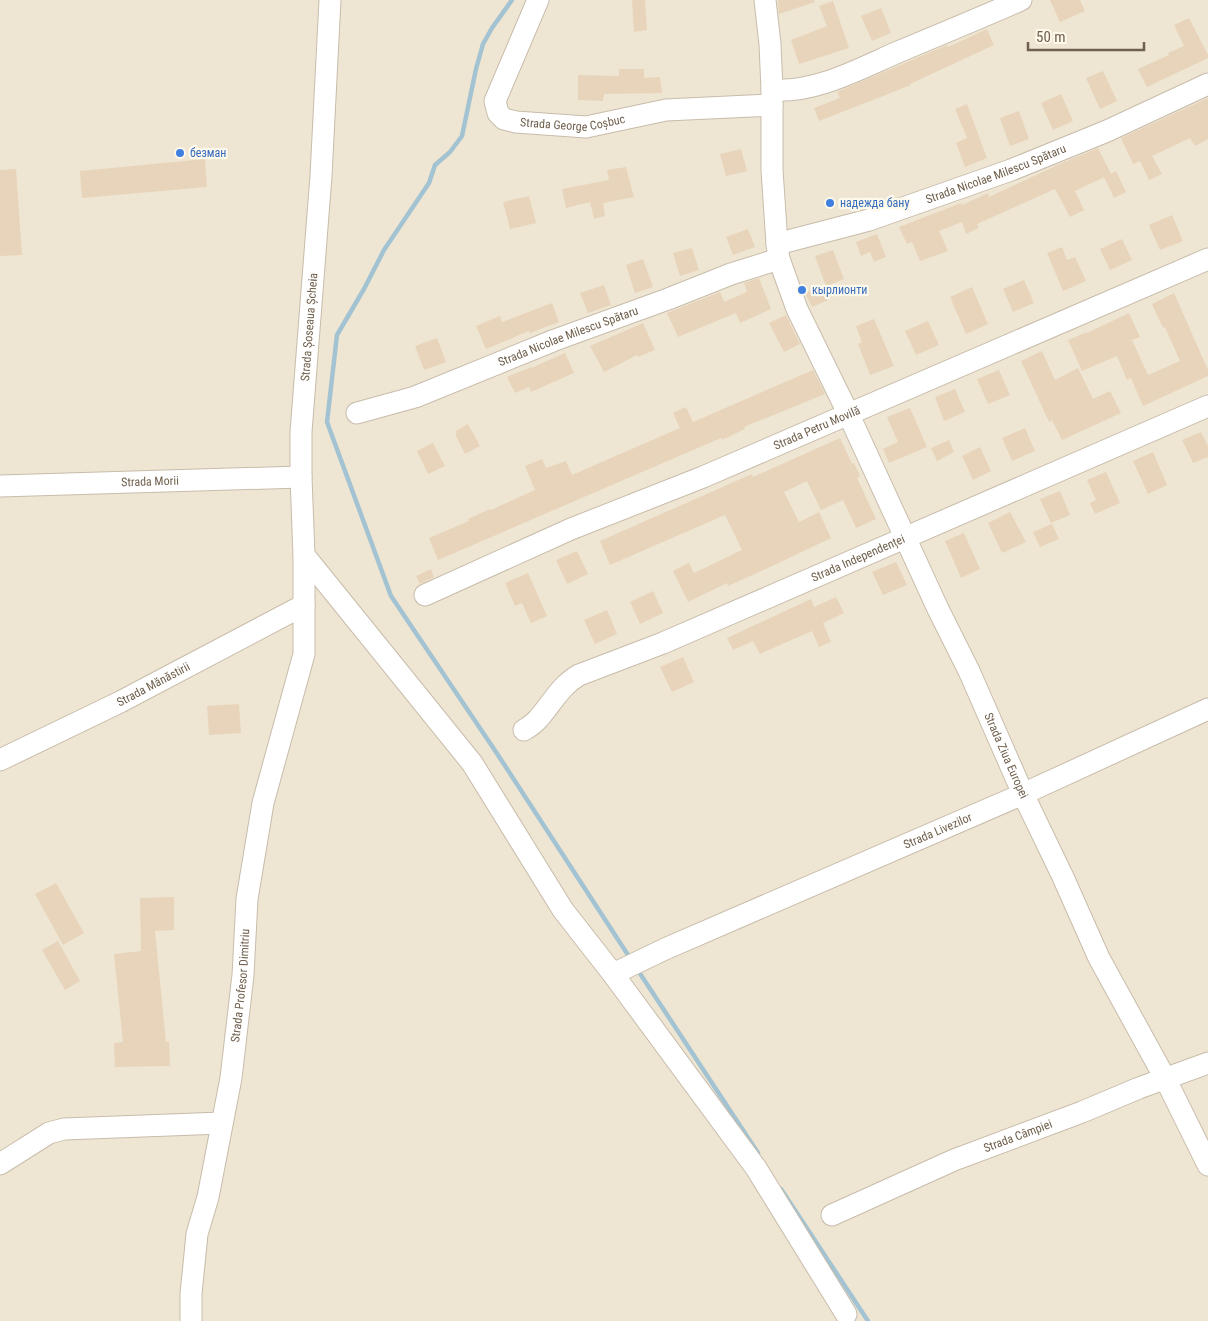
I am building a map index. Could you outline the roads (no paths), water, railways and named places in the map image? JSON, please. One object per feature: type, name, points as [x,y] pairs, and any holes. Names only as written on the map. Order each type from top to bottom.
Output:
[{"type":"street","name":"Strada Șoseaua Șcheia","points":[[304,654],[301,432],[321,176],[330,0]]},
{"type":"street","name":"Strada George Coșbuc","points":[[538,0],[495,100],[498,113],[504,119],[516,122],[586,127],[666,110],[772,97],[784,91],[802,89],[843,76],[1021,0]]},
{"type":"street","name":"Strada Ziua Europei","points":[[765,0],[770,44],[772,170],[778,252],[797,309],[969,671],[1099,958],[1166,1080],[1208,1165]]},
{"type":"street","name":"Strada Nicolae Milescu Spătaru","points":[[358,413],[431,392],[555,340],[731,274],[778,252],[1010,170],[1107,131],[1208,84]]},
{"type":"street","name":"Strada Petru Movilă","points":[[425,595],[571,529],[703,478],[848,413],[1208,259]]},
{"type":"street","name":"Strada Independenței","points":[[524,730],[538,719],[567,681],[579,674],[663,643],[1208,406]]},
{"type":"street","name":"Strada Morii","points":[[0,486],[301,477]]},
{"type":"street","points":[[304,555],[472,763],[563,910],[619,971],[756,1168],[846,1314]]},
{"type":"street","name":"Strada Mănăstirii","points":[[0,760],[120,702],[304,605]]},
{"type":"street","name":"Strada Profesor Dimitriu","points":[[191,1321],[191,1294],[197,1234],[208,1197],[231,1078],[242,984],[246,899],[261,813],[304,654]]},
{"type":"street","name":"Strada Livezilor","points":[[619,971],[665,949],[1024,794],[1208,709]]},
{"type":"street","name":"Strada Câmpiei","points":[[832,1215],[954,1160],[1208,1063]]},
{"type":"street","points":[[0,1164],[48,1133],[64,1129],[222,1123]]},
{"type":"waterway","points":[[512,0],[483,44],[462,136],[450,152],[435,165],[429,183],[384,250],[337,335],[327,422],[391,596],[498,755],[630,958]]},
{"type":"waterway","points":[[637,969],[758,1153]]},
{"type":"waterway","points":[[781,1189],[868,1321]]},
{"type":"place","name":"безман","points":[[180,153]]},
{"type":"place","name":"надежда бану","points":[[830,203]]},
{"type":"place","name":"кырлионти","points":[[802,290]]}]
